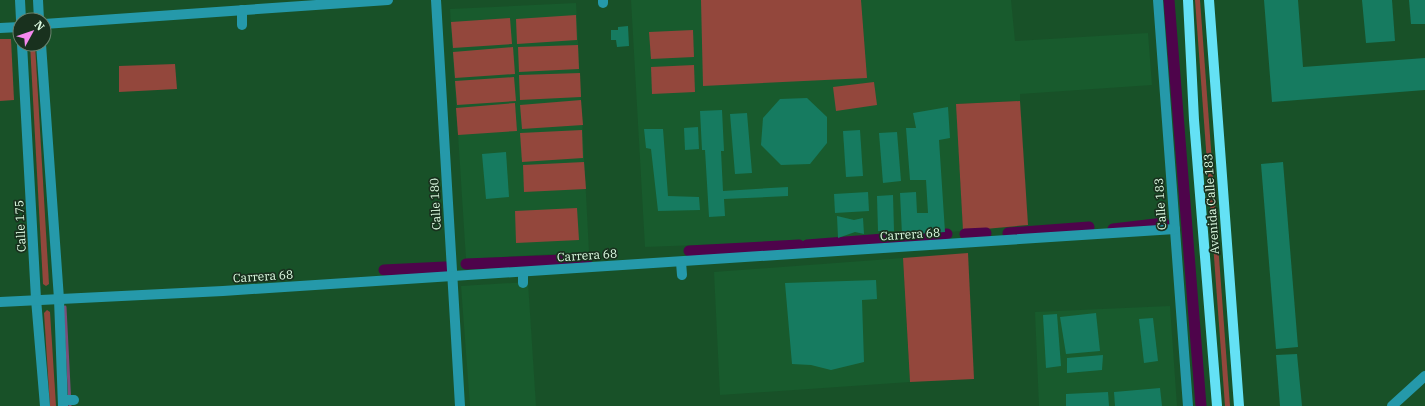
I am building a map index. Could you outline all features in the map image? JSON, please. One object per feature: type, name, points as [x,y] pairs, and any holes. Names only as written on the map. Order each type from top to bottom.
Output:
[{"type":"main road","name":"Avenida Calle 183","points":[[1188,0],[1194,120],[1217,406]]},
{"type":"main road","name":"Avenida Calle 183","points":[[1209,0],[1239,406]]},
{"type":"street","points":[[20,0],[21,12]]},
{"type":"street","points":[[38,0],[39,12]]},
{"type":"street","points":[[52,23],[388,0]]},
{"type":"street","name":"Calle 180","points":[[436,0],[460,406]]},
{"type":"street","name":"Calle 183","points":[[1158,0],[1188,406]]},
{"type":"street","points":[[242,10],[242,25]]},
{"type":"street","points":[[0,28],[12,27]]},
{"type":"street","name":"Calle 175","points":[[22,52],[36,299],[45,406]]},
{"type":"street","points":[[42,52],[58,299],[63,403],[74,400]]},
{"type":"street","name":"Carrera 68","points":[[0,302],[36,299],[223,291],[452,277],[1175,229]]},
{"type":"street","points":[[681,262],[682,275]]},
{"type":"street","points":[[523,283],[524,272]]},
{"type":"street","points":[[1392,406],[1425,376]]},
{"type":"shaded area","points":[[631,0],[1011,0],[1015,41],[1148,33],[1152,85],[1020,94],[1020,101],[957,104],[963,231],[806,241],[645,247]]},
{"type":"shaded area","points":[[701,0],[861,0],[867,78],[703,86]]},
{"type":"shaded area","points":[[1195,0],[1200,0],[1230,406],[1225,406]]},
{"type":"shaded area","points":[[576,3],[589,252],[466,259],[450,9]]},
{"type":"shaded area","points":[[576,15],[577,40],[517,44],[516,19]]},
{"type":"shaded area","points":[[510,18],[512,44],[453,48],[451,22]]},
{"type":"shaded area","points":[[693,30],[694,57],[651,59],[649,32]]},
{"type":"shaded area","points":[[0,39],[11,39],[14,100],[0,101]]},
{"type":"shaded area","points":[[578,45],[579,69],[519,72],[518,47]]},
{"type":"shaded area","points":[[513,47],[515,74],[455,78],[453,52]]},
{"type":"shaded area","points":[[30,52],[35,52],[49,284],[46,286],[43,284]]},
{"type":"shaded area","points":[[175,64],[177,89],[119,92],[119,66]]},
{"type":"shaded area","points":[[694,65],[695,92],[652,94],[651,67]]},
{"type":"shaded area","points":[[580,73],[581,97],[520,100],[519,75]]},
{"type":"shaded area","points":[[514,77],[516,101],[457,105],[455,81]]},
{"type":"shaded area","points":[[874,82],[877,105],[836,111],[833,87]]},
{"type":"shaded area","points":[[581,100],[583,125],[522,129],[520,105]]},
{"type":"shaded area","points":[[1020,101],[1028,225],[963,231],[956,104]]},
{"type":"shaded area","points":[[515,103],[517,131],[458,135],[456,108]]},
{"type":"shaded area","points":[[582,130],[583,158],[522,162],[520,133]]},
{"type":"shaded area","points":[[584,162],[586,189],[524,192],[523,165]]},
{"type":"shaded area","points":[[577,208],[579,240],[516,243],[515,211]]},
{"type":"shaded area","points":[[968,253],[974,379],[910,382],[903,258]]},
{"type":"shaded area","points":[[903,258],[910,382],[720,395],[714,272]]},
{"type":"shaded area","points":[[528,282],[536,406],[470,406],[461,286]]},
{"type":"shaded area","points":[[1170,306],[1177,406],[1039,406],[1035,312]]},
{"type":"shaded area","points":[[47,310],[50,312],[56,406],[50,406],[44,313]]},
{"type":"building","points":[[1264,0],[1298,0],[1303,67],[1425,58],[1425,90],[1272,102]]},
{"type":"building","points":[[1362,0],[1392,0],[1395,41],[1366,43]]},
{"type":"building","points":[[1409,0],[1425,0],[1425,24],[1411,24]]},
{"type":"building","points":[[628,26],[629,46],[617,47],[616,40],[611,40],[611,30],[618,30],[618,27]]},
{"type":"building","points":[[807,98],[827,117],[827,143],[810,164],[781,165],[761,145],[763,118],[780,99]]},
{"type":"building","points":[[948,107],[950,138],[939,140],[945,232],[902,235],[900,193],[916,192],[917,213],[928,213],[926,180],[910,180],[906,128],[916,128],[913,113]]},
{"type":"building","points":[[722,110],[724,151],[721,151],[723,191],[788,187],[788,196],[724,199],[725,216],[709,217],[705,150],[702,150],[700,111]]},
{"type":"building","points":[[747,113],[752,173],[735,174],[730,114]]},
{"type":"building","points":[[698,127],[699,149],[685,150],[684,128]]},
{"type":"building","points":[[644,129],[663,129],[668,196],[699,197],[700,210],[658,211],[651,149],[646,148]]},
{"type":"building","points":[[860,130],[863,176],[846,177],[843,131]]},
{"type":"building","points":[[897,132],[901,181],[883,183],[879,133]]},
{"type":"building","points":[[506,152],[509,197],[486,199],[482,154]]},
{"type":"building","points":[[1283,162],[1298,347],[1276,349],[1261,164]]},
{"type":"building","points":[[868,192],[869,211],[835,213],[834,194]]},
{"type":"building","points":[[893,195],[894,231],[878,231],[877,196]]},
{"type":"building","points":[[837,216],[854,220],[863,218],[864,234],[855,232],[838,238]]},
{"type":"building","points":[[876,280],[877,299],[862,300],[864,362],[831,370],[811,365],[792,364],[785,283]]},
{"type":"building","points":[[1096,313],[1100,351],[1066,354],[1060,317]]},
{"type":"building","points":[[1057,314],[1061,366],[1046,368],[1043,315]]},
{"type":"building","points":[[1153,318],[1158,361],[1144,363],[1139,319]]},
{"type":"building","points":[[1297,354],[1302,406],[1280,406],[1276,355]]},
{"type":"building","points":[[1103,355],[1102,370],[1067,373],[1067,358]]},
{"type":"building","points":[[1160,388],[1162,406],[1115,406],[1114,392]]},
{"type":"building","points":[[1108,392],[1109,406],[1066,406],[1066,394]]},
{"type":"waterway","points":[[1169,0],[1201,406]]},
{"type":"waterway","points":[[1113,229],[1164,223]]},
{"type":"waterway","points":[[1008,233],[1089,227]]},
{"type":"waterway","points":[[965,234],[986,233]]},
{"type":"waterway","points":[[807,245],[947,234]]},
{"type":"waterway","points":[[689,251],[799,245]]},
{"type":"waterway","points":[[466,264],[587,259]]},
{"type":"waterway","points":[[384,270],[445,267]]},
{"type":"waterway","points":[[65,307],[70,406]]}]
